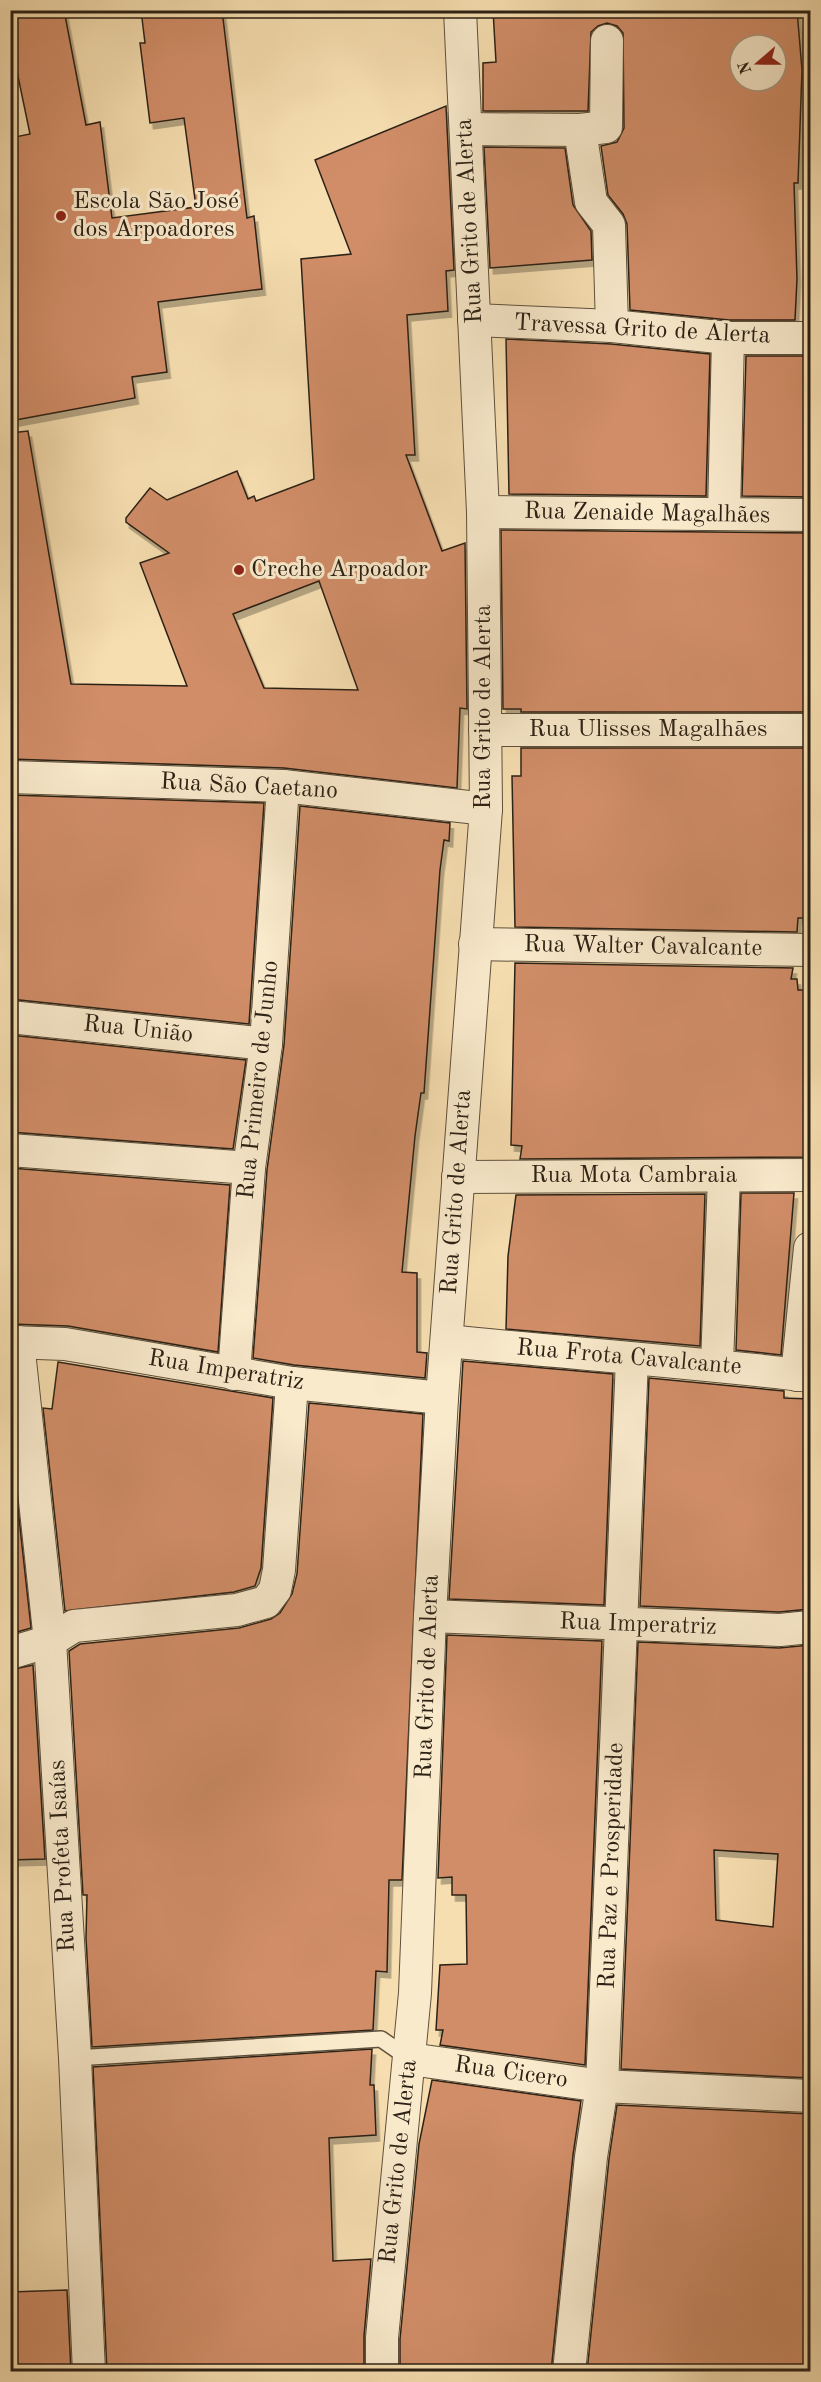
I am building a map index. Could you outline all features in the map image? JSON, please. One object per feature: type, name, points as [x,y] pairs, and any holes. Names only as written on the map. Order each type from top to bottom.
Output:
[{"type":"street","name":"Rua Grito de Alerta","points":[[382,2372],[382,2338],[415,1994],[430,1616],[442,1398],[486,809],[483,512],[460,10]]},
{"type":"street","points":[[466,129],[580,130],[606,126],[608,41]]},
{"type":"street","points":[[580,130],[591,202],[609,225],[612,326]]},
{"type":"street","name":"Travessa Grito de Alerta","points":[[474,320],[612,326],[728,338],[810,338]]},
{"type":"street","points":[[724,513],[728,338]]},
{"type":"street","name":"Rua Zenaide Magalhães","points":[[483,512],[810,515]]},
{"type":"street","name":"Rua Ulisses Magalhães","points":[[485,730],[810,730]]},
{"type":"street","name":"Rua São Caetano","points":[[10,777],[283,786],[486,809]]},
{"type":"street","name":"Rua Primeiro de Junho","points":[[234,1374],[249,1168],[266,1044],[283,786]]},
{"type":"street","name":"Rua Walter Cavalcante","points":[[475,945],[810,950]]},
{"type":"street","name":"Rua União","points":[[10,1017],[266,1044]]},
{"type":"street","points":[[10,1150],[249,1168]]},
{"type":"street","name":"Rua Mota Cambraia","points":[[458,1177],[810,1175]]},
{"type":"street","points":[[717,1364],[724,1176]]},
{"type":"street","points":[[804,1375],[810,1248]]},
{"type":"street","name":"Rua Frota Cavalcante","points":[[447,1341],[632,1359],[717,1364],[804,1375]]},
{"type":"street","name":"Rua Imperatriz","points":[[14,1342],[65,1344],[292,1383],[442,1398]]},
{"type":"street","name":"Rua Profeta Isaías","points":[[14,1342],[50,1641],[75,2058],[89,2372]]},
{"type":"street","name":"Rua Paz e Prosperidade","points":[[569,2372],[591,2157],[602,2086],[632,1359]]},
{"type":"street","points":[[10,1653],[50,1641],[74,1626],[237,1610],[266,1602],[275,1590],[279,1570],[292,1383]]},
{"type":"street","name":"Rua Imperatriz","points":[[430,1616],[780,1630],[810,1627]]},
{"type":"street","name":"Rua Cicero","points":[[410,2059],[602,2086],[810,2096]]},
{"type":"lane","name":"Rua Cicero","points":[[75,2058],[381,2038],[410,2059]]},
{"type":"building","points":[[10,10],[64,10],[86,125],[100,122],[112,218],[196,207],[184,118],[150,123],[140,43],[145,43],[141,10],[222,10],[247,218],[254,216],[262,289],[158,302],[167,372],[132,377],[135,398],[10,421],[10,138],[30,134],[10,38]]},
{"type":"building","points":[[493,10],[797,10],[802,70],[798,183],[794,183],[797,279],[795,320],[729,320],[630,310],[627,224],[623,214],[608,195],[601,146],[617,142],[624,128],[623,33],[617,26],[607,23],[591,32],[588,111],[483,111],[483,63],[496,62]]},
{"type":"building","points":[[446,106],[454,270],[446,271],[448,311],[407,315],[415,455],[406,455],[442,551],[465,543],[467,709],[460,708],[457,788],[284,768],[10,759],[10,433],[28,431],[71,684],[187,686],[140,563],[169,553],[126,522],[126,518],[150,488],[167,500],[237,471],[248,499],[254,496],[256,501],[314,479],[301,259],[351,254],[315,160]],"holes":[[[319,581],[358,690],[264,688],[233,614]]]},
{"type":"building","points":[[484,147],[565,148],[573,205],[591,231],[592,260],[490,268]]},
{"type":"building","points":[[506,339],[611,344],[710,354],[706,496],[509,494]]},
{"type":"building","points":[[746,356],[810,356],[810,497],[742,496]]},
{"type":"building","points":[[501,530],[810,533],[810,712],[521,712],[521,709],[503,709]]},
{"type":"building","points":[[521,748],[810,748],[810,918],[798,918],[797,932],[515,927],[512,776],[521,776]]},
{"type":"building","points":[[10,795],[264,803],[249,1024],[10,999]]},
{"type":"building","points":[[300,806],[450,823],[449,841],[444,840],[440,870],[424,1093],[421,1093],[415,1136],[402,1272],[417,1273],[417,1352],[427,1353],[425,1378],[294,1365],[253,1358],[267,1170],[284,1045]]},
{"type":"building","points":[[515,963],[793,968],[791,979],[797,979],[798,990],[810,990],[810,1157],[520,1159],[522,1146],[511,1145]]},
{"type":"building","points":[[10,1035],[246,1060],[233,1149],[10,1132]]},
{"type":"building","points":[[10,1168],[230,1185],[218,1352],[68,1326],[10,1324]]},
{"type":"building","points":[[741,1193],[794,1193],[781,1355],[736,1350]]},
{"type":"building","points":[[705,1194],[700,1346],[506,1329],[508,1256],[516,1195]]},
{"type":"building","points":[[463,1361],[613,1374],[604,1605],[449,1599]]},
{"type":"building","points":[[58,1362],[273,1398],[261,1568],[255,1586],[234,1592],[65,1611],[43,1408],[52,1409]]},
{"type":"building","points":[[649,1378],[784,1391],[784,1398],[810,1399],[810,1609],[779,1612],[640,1606]]},
{"type":"building","points":[[309,1403],[423,1414],[402,1880],[389,1880],[387,1972],[376,1971],[373,2030],[92,2047],[86,1938],[87,1895],[83,1895],[69,1651],[80,1644],[239,1628],[271,1619],[280,1613],[292,1594],[297,1574]]},
{"type":"building","points":[[10,1463],[13,1463],[31,1628],[10,1634]]},
{"type":"building","points":[[447,1635],[602,1641],[585,2065],[440,2045],[443,2030],[436,2030],[440,1965],[467,1964],[466,1895],[452,1895],[452,1877],[438,1878]]},
{"type":"building","points":[[638,1642],[779,1648],[810,1645],[810,2078],[621,2069]],"holes":[[[714,1850],[778,1854],[773,1927],[716,1920]]]},
{"type":"building","points":[[33,1665],[45,1859],[10,1860],[10,1670]]},
{"type":"building","points":[[372,2049],[370,2085],[374,2085],[376,2135],[329,2138],[333,2261],[371,2259],[364,2336],[364,2372],[302,2372],[302,2366],[232,2372],[107,2372],[93,2067]]},
{"type":"building","points":[[432,2080],[581,2101],[573,2155],[551,2372],[400,2372],[400,2339],[419,2144]]},
{"type":"building","points":[[617,2105],[810,2114],[808,2372],[587,2372],[609,2159]]},
{"type":"building","points":[[67,2290],[71,2372],[10,2372],[10,2292]]},
{"type":"place","name":"Escola São José dos Arpoadores","points":[[61,216]]},
{"type":"place","name":"Creche Arpoador","points":[[239,570]]}]
